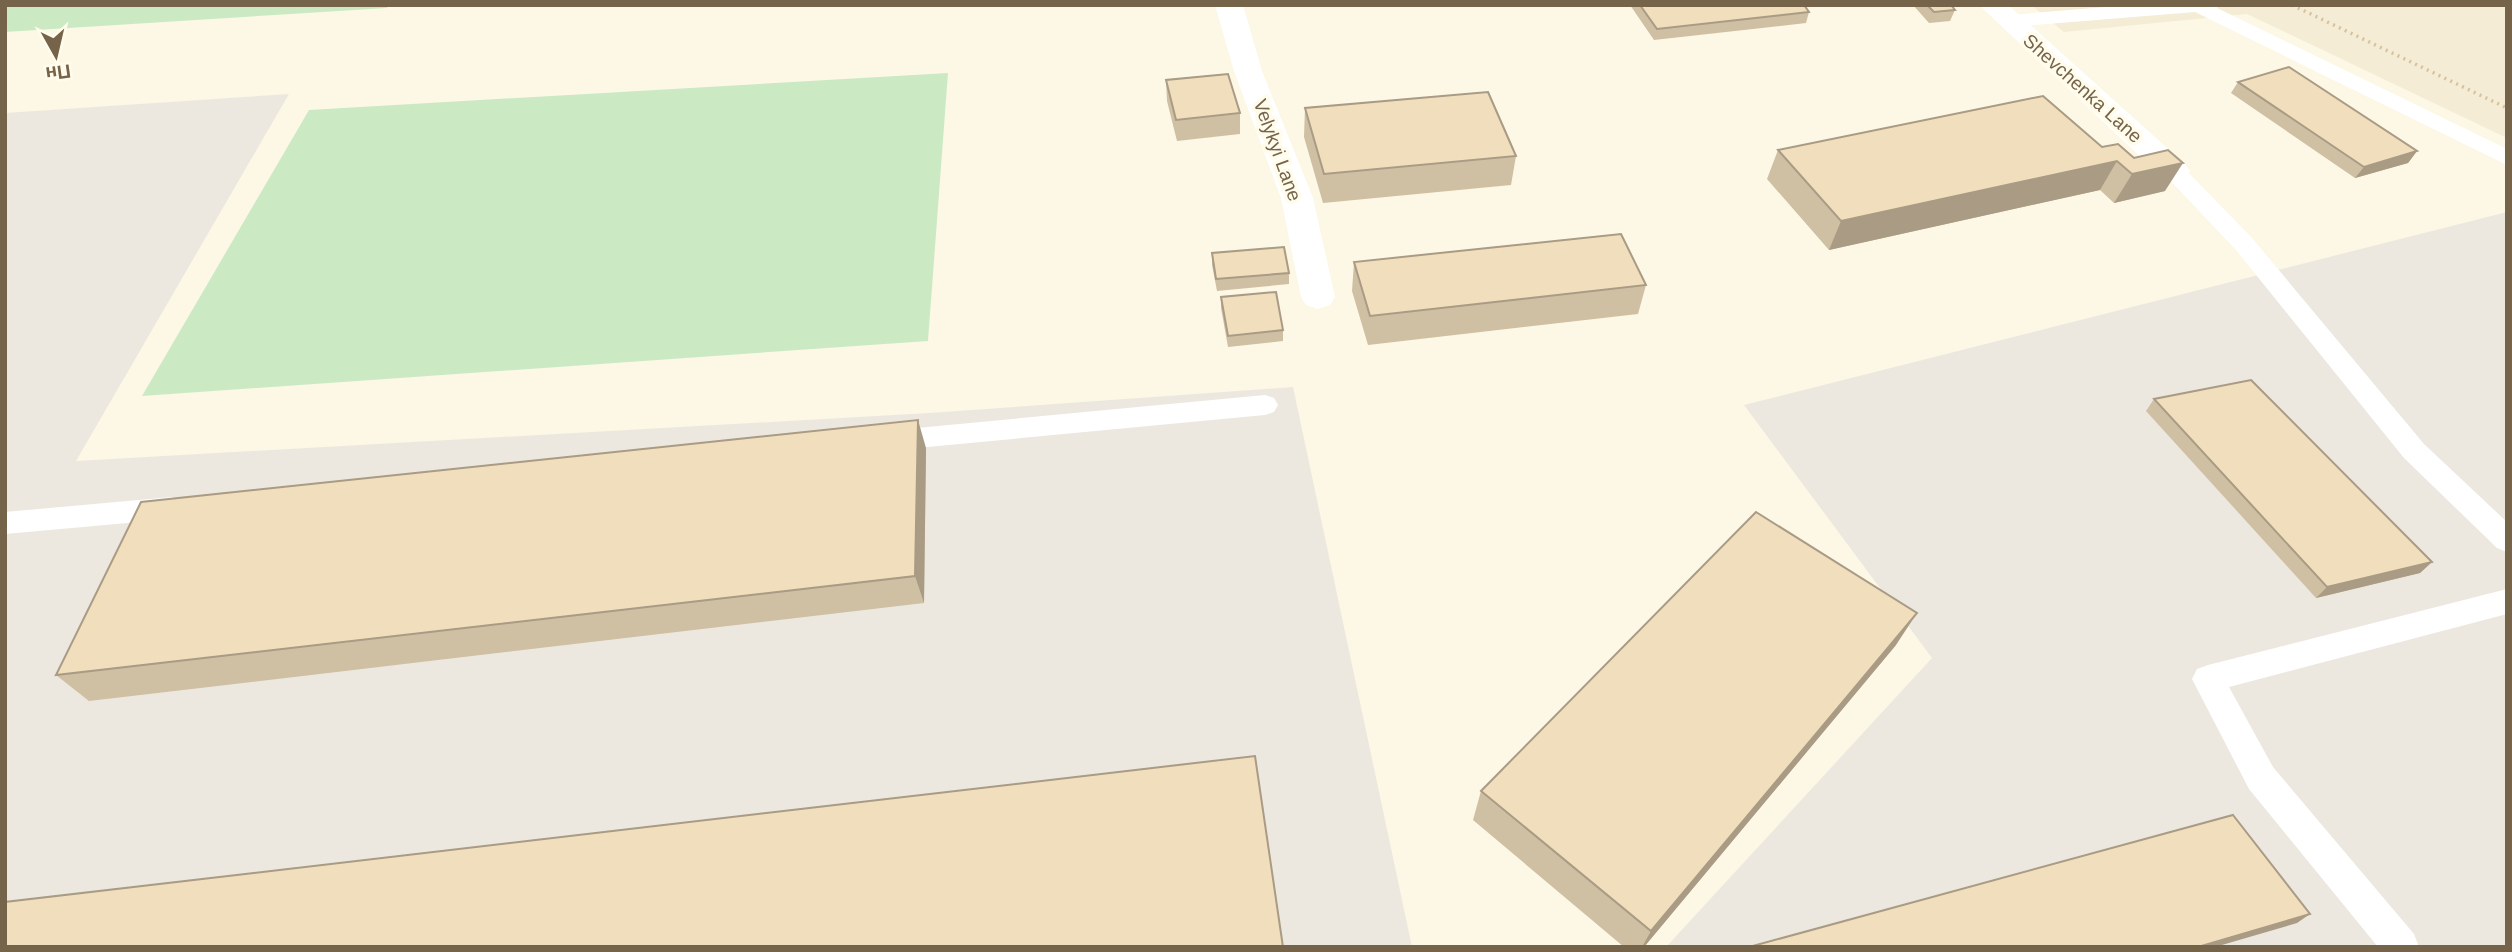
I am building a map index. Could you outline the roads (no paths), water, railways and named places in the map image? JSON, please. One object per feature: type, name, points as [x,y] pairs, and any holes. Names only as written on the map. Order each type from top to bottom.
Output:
[{"type":"street","name":"Velykyi Lane","points":[[1229,5],[1248,71],[1297,198],[1318,297]]},
{"type":"street","name":"Shevchenka Lane","points":[[2001,13],[2174,172]]},
{"type":"lane","points":[[2001,13],[2204,6],[2507,158]]},
{"type":"lane","points":[[2174,172],[2244,244],[2414,450],[2507,540]]},
{"type":"lane","points":[[864,443],[1265,405]]},
{"type":"lane","points":[[5,523],[199,505]]},
{"type":"lane","points":[[2402,947],[2261,778],[2208,679],[2507,601]]}]
